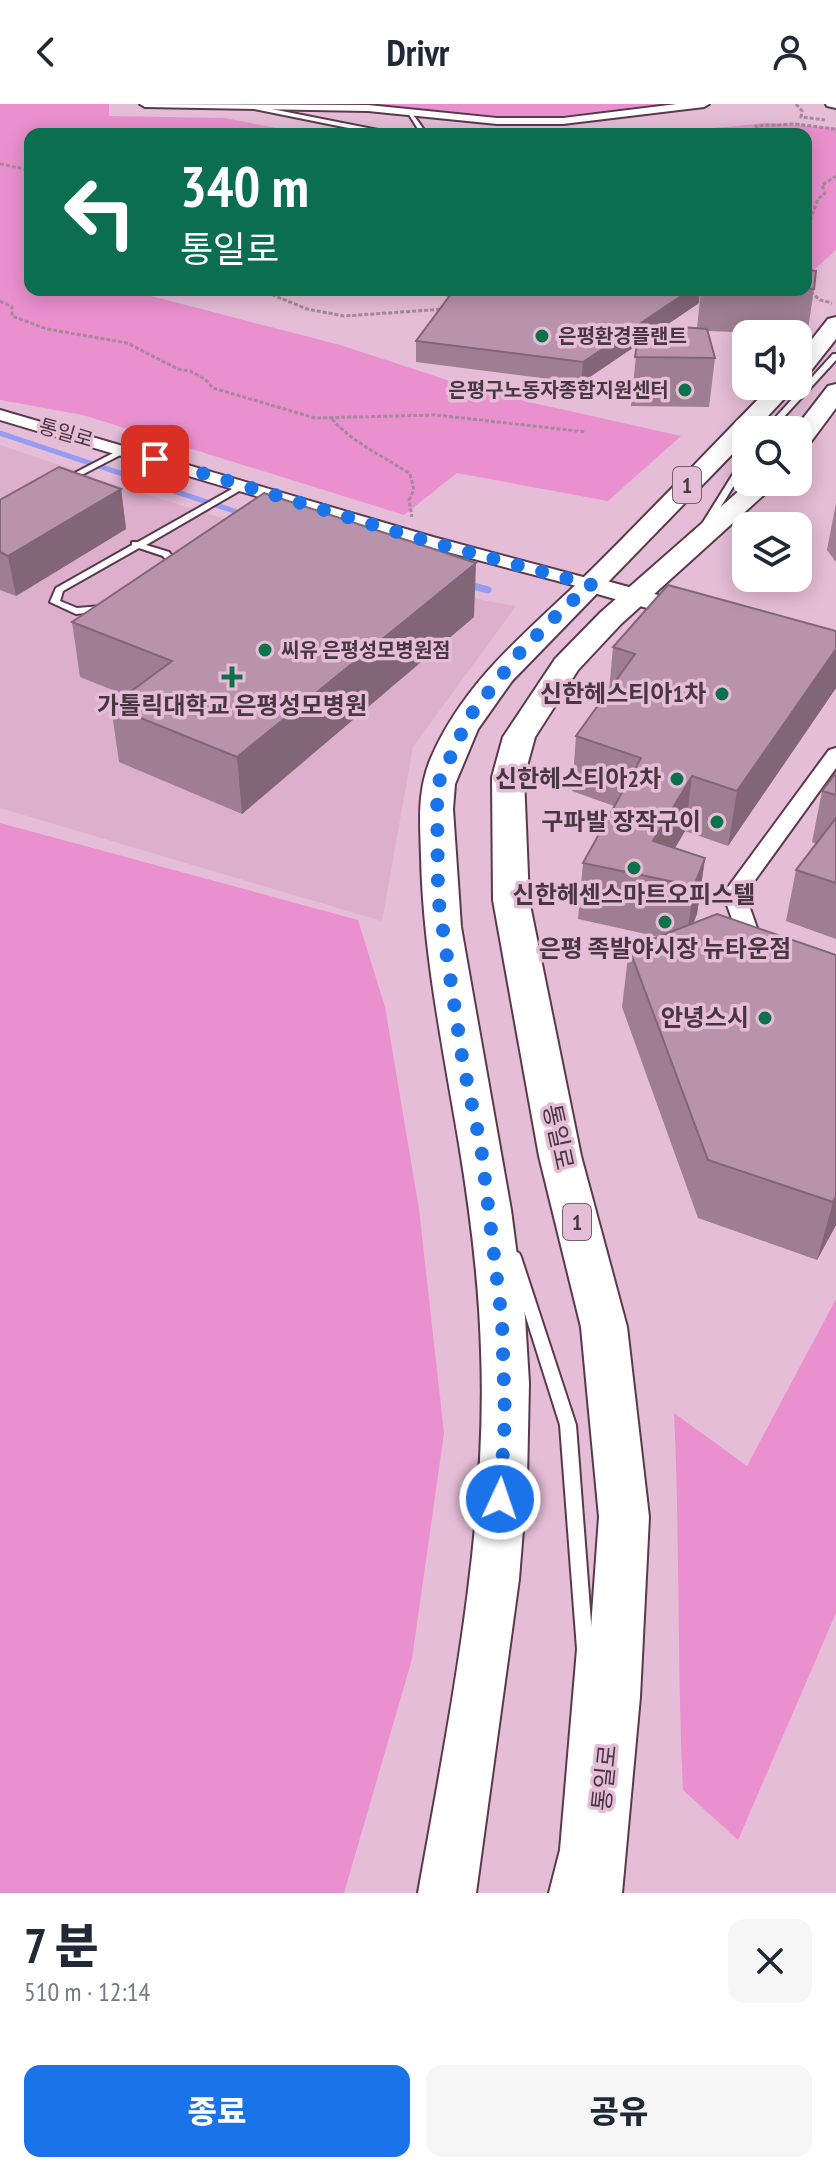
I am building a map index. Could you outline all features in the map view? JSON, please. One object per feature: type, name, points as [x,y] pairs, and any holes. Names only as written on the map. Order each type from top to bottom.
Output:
[{"type":"main road","points":[[812,356],[836,324]]},
{"type":"main road","points":[[812,423],[836,391]]},
{"type":"main road","name":"1","points":[[447,1893],[477,1723],[499,1525],[505,1418],[502,1321],[481,1147],[463,1063],[438,897],[437,786],[469,717],[521,651],[592,585],[770,400]]},
{"type":"main road","name":"통일로","points":[[593,1893],[613,1697],[624,1517],[604,1327],[560,1156],[511,900],[508,777],[519,737],[566,665],[634,596],[749,496]]},
{"type":"street","points":[[145,104],[368,108],[497,121],[563,121],[704,104]]},
{"type":"street","name":"통일로","points":[[0,415],[126,450],[237,490],[592,585]]},
{"type":"street","points":[[592,585],[716,619]]},
{"type":"street","points":[[789,952],[748,936],[734,894],[836,754]]},
{"type":"lane","points":[[240,105],[358,128]]},
{"type":"lane","points":[[410,114],[420,128]]},
{"type":"lane","points":[[812,360],[836,341]]},
{"type":"lane","points":[[781,416],[836,356]]},
{"type":"lane","points":[[61,482],[126,450]]},
{"type":"lane","points":[[694,543],[732,482]]},
{"type":"lane","points":[[116,600],[103,609],[90,612],[76,611],[55,602],[59,590],[135,544],[186,521],[237,490]]},
{"type":"lane","points":[[135,544],[166,554],[171,560],[153,575]]},
{"type":"lane","points":[[481,1147],[568,1425],[585,1649],[569,1850],[558,1893]]},
{"type":"path","points":[[796,104],[802,111],[801,117],[836,121]]},
{"type":"path","points":[[757,128],[795,124],[836,129]]},
{"type":"path","points":[[0,164],[24,169]]},
{"type":"path","points":[[812,216],[818,199],[825,193],[822,185],[836,176]]},
{"type":"path","points":[[812,293],[820,300],[836,303]]},
{"type":"path","points":[[275,296],[307,309],[344,316],[451,309]]},
{"type":"path","points":[[448,296],[458,303]]},
{"type":"path","points":[[0,301],[12,307],[12,316],[47,329],[127,343],[178,369],[190,371],[205,379],[213,388],[304,416],[331,419],[436,415],[586,432]]},
{"type":"path","points":[[331,419],[352,441],[370,447],[410,474],[414,490],[409,500],[412,518]]},
{"type":"shaded area","points":[[0,104],[109,104],[109,116],[224,118],[277,128],[24,128],[24,296],[151,296],[340,345],[484,392],[681,436],[608,501],[457,473],[404,515],[83,415],[0,400]]},
{"type":"shaded area","points":[[376,104],[662,104],[559,116],[498,116]]},
{"type":"shaded area","points":[[767,123],[836,128],[836,250],[812,272],[812,128],[715,128]]},
{"type":"shaded area","points":[[0,445],[92,476],[0,519]]},
{"type":"shaded area","name":"가톨릭대학교 은평성모병원","points":[[101,480],[482,600],[516,606],[413,747],[382,921],[0,808],[0,528]]},
{"type":"shaded area","points":[[0,823],[358,920],[385,1007],[419,1209],[444,1433],[412,1659],[344,1893],[0,1893]]},
{"type":"shaded area","points":[[836,1299],[836,1613],[738,1840],[683,1790],[674,1413],[747,1466]]},
{"type":"building","points":[[812,271],[816,271],[812,289]]},
{"type":"building","name":"은평환경플랜트","points":[[450,296],[681,296],[583,362],[416,341]]},
{"type":"building","points":[[640,324],[707,329],[715,358],[635,357]]},
{"type":"building","points":[[59,467],[121,489],[8,556],[0,552],[0,500]]},
{"type":"building","points":[[264,493],[476,563],[237,757],[111,706],[172,661],[72,622]]},
{"type":"building","points":[[668,585],[836,631],[836,649],[737,791],[692,776],[653,841],[705,858],[694,886],[583,863],[641,758],[576,736],[635,654],[613,647]]},
{"type":"building","points":[[836,773],[836,795],[822,791]]},
{"type":"building","points":[[836,818],[836,883],[796,870]]},
{"type":"building","points":[[717,914],[836,955],[836,1196],[833,1202],[708,1160],[629,948]]},
{"type":"waterway","points":[[0,433],[246,515]]},
{"type":"waterway","points":[[465,584],[488,590]]},
{"type":"place","name":"은평환경플랜트","points":[[542,336]]},
{"type":"place","name":"은평구노동자종합지원센터","points":[[685,390]]},
{"type":"place","name":"씨유 은평성모병원점","points":[[265,650]]},
{"type":"place","name":"가톨릭대학교 은평성모병원","points":[[232,677]]},
{"type":"place","name":"신한헤스티아1차","points":[[722,694]]},
{"type":"place","name":"신한헤스티아2차","points":[[677,779]]},
{"type":"place","name":"구파발 장작구이","points":[[717,822]]},
{"type":"place","name":"신한헤센스마트오피스텔","points":[[634,868]]},
{"type":"place","name":"은평 족발야시장 뉴타운점","points":[[665,922]]},
{"type":"place","name":"안녕스시","points":[[765,1018]]},
{"type":"route","points":[[155,459],[427,541],[592,585],[521,651],[469,717],[437,786],[438,897],[463,1063],[481,1147],[502,1321],[505,1418],[500,1499]]}]
